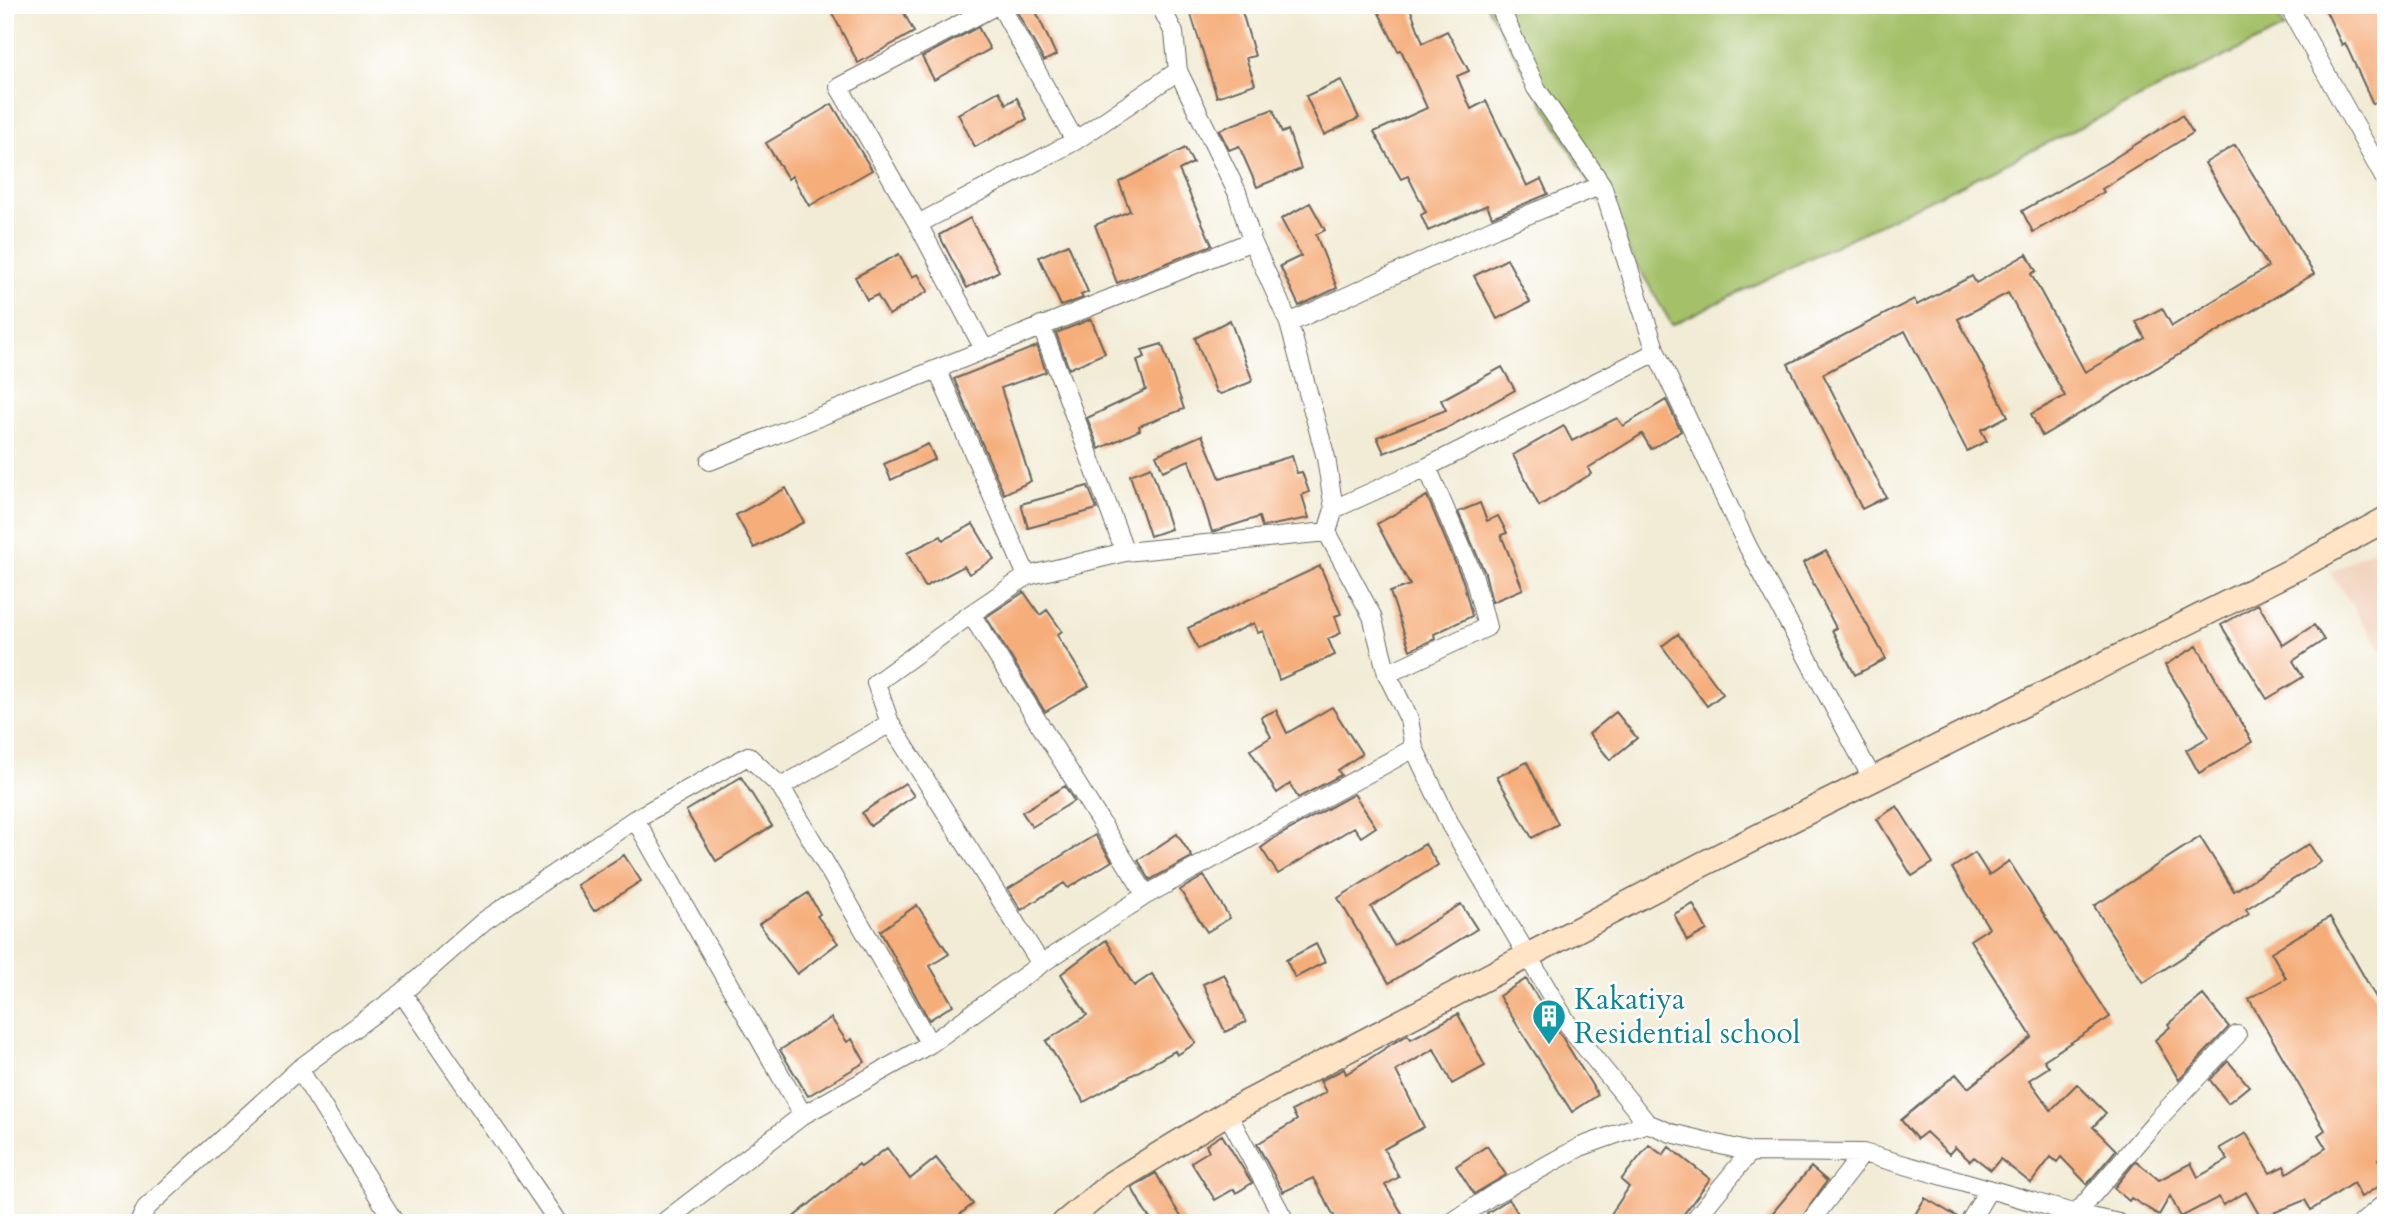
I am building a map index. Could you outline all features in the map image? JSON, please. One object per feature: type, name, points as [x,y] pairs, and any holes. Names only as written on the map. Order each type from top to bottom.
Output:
[{"type":"main road","points":[[1064,1223],[1112,1183],[1227,1113],[1526,956],[2299,567],[2386,519]]},
{"type":"street","points":[[984,349],[918,225],[839,87],[998,5],[1075,141]]},
{"type":"street","points":[[1160,5],[1174,33],[1178,71],[1237,192],[1252,241],[1289,323],[1325,458],[1334,509],[1326,532],[1372,616],[1387,674],[1409,719],[1414,748],[1451,826],[1572,1031],[1647,1123],[1671,1133],[1751,1152],[1863,1153],[2076,1214],[2119,1223]]},
{"type":"street","points":[[1499,5],[1536,88],[1602,185],[1656,352],[1748,547],[1872,780]]},
{"type":"street","points":[[2288,5],[2386,181]]},
{"type":"street","points":[[918,225],[1075,141],[1178,71]]},
{"type":"street","points":[[1289,323],[1496,228],[1602,185]]},
{"type":"street","points":[[710,461],[1252,241]]},
{"type":"street","points":[[1041,326],[1125,552]]},
{"type":"street","points":[[1334,509],[1427,467],[1656,352]]},
{"type":"street","points":[[937,369],[1027,576]]},
{"type":"street","points":[[1387,674],[1487,627],[1474,577],[1427,467]]},
{"type":"street","points":[[1041,964],[890,723],[876,683],[1027,576],[1125,552],[1326,532]]},
{"type":"street","points":[[971,614],[1146,895]]},
{"type":"street","points":[[781,787],[890,723]]},
{"type":"street","points":[[663,1223],[803,1115],[930,1044],[1041,964],[1146,895],[1414,748]]},
{"type":"street","points":[[139,1223],[146,1208],[299,1069],[402,993],[484,921],[635,819],[748,757],[781,787],[930,1044]]},
{"type":"street","points":[[635,819],[803,1115]]},
{"type":"street","points":[[402,993],[559,1223]]},
{"type":"street","points":[[2076,1214],[2156,1121],[2237,1035]]},
{"type":"street","points":[[299,1069],[395,1223]]},
{"type":"street","points":[[1227,1113],[1286,1223]]},
{"type":"street","points":[[1451,1223],[1490,1196],[1580,1147],[1647,1123]]},
{"type":"street","points":[[1692,1223],[1751,1152]]},
{"type":"street","points":[[1809,1223],[1863,1153]]},
{"type":"street","points":[[1969,1223],[1989,1189]]},
{"type":"street","points":[[2362,1223],[2386,1202]]},
{"type":"shaded area","points":[[2386,542],[2386,656],[2330,573]]},
{"type":"green space","points":[[1486,5],[2273,5],[2284,28],[1672,325]]},
{"type":"building","points":[[842,5],[900,5],[914,32],[858,63],[831,11]]},
{"type":"building","points":[[1033,5],[1056,55],[1044,61],[1017,12]]},
{"type":"building","points":[[1188,5],[1240,5],[1255,56],[1246,58],[1255,84],[1217,97]]},
{"type":"building","points":[[1375,5],[1409,5],[1423,43],[1447,31],[1469,71],[1457,76],[1471,109],[1486,101],[1527,186],[1541,179],[1548,194],[1492,217],[1487,205],[1428,231],[1421,215],[1426,212],[1408,176],[1401,179],[1374,132],[1427,108],[1401,50],[1398,51]]},
{"type":"building","points":[[2323,5],[2386,5],[2386,98],[2373,104],[2345,43],[2342,45]]},
{"type":"building","points":[[978,27],[990,49],[934,80],[922,57]]},
{"type":"building","points":[[1341,80],[1359,118],[1324,135],[1306,96]]},
{"type":"building","points":[[999,91],[1006,104],[1017,98],[1027,119],[975,147],[958,114]]},
{"type":"building","points":[[832,104],[872,170],[809,206],[792,176],[788,179],[766,143]]},
{"type":"building","points":[[1273,109],[1282,133],[1288,130],[1301,169],[1257,187],[1239,146],[1229,150],[1219,130]]},
{"type":"building","points":[[2182,115],[2193,133],[2102,189],[2104,192],[2033,232],[2022,211],[2105,164]]},
{"type":"building","points":[[2235,145],[2314,274],[2042,436],[2031,414],[2065,396],[2008,293],[1958,319],[2008,416],[1981,430],[1987,441],[1967,451],[1905,331],[1823,374],[1886,497],[1862,509],[1788,364],[1914,299],[1917,305],[1972,276],[1976,283],[2027,254],[2036,271],[2031,274],[2085,372],[2145,338],[2136,322],[2162,308],[2172,326],[2268,267],[2205,163]]},
{"type":"building","points":[[1185,148],[1193,163],[1179,170],[1212,245],[1117,283],[1095,225],[1130,211],[1119,182]]},
{"type":"building","points":[[1310,203],[1325,230],[1316,235],[1337,288],[1299,306],[1280,266],[1301,256],[1281,219]]},
{"type":"building","points":[[970,218],[999,271],[967,288],[939,235]]},
{"type":"building","points":[[1068,244],[1088,292],[1081,295],[1083,298],[1061,306],[1039,257]]},
{"type":"building","points":[[899,254],[912,277],[918,274],[928,291],[889,315],[877,295],[867,300],[855,277]]},
{"type":"building","points":[[1507,259],[1530,302],[1497,319],[1474,276]]},
{"type":"building","points":[[1091,319],[1105,353],[1069,369],[1056,333]]},
{"type":"building","points":[[1230,320],[1252,379],[1251,382],[1221,394],[1216,392],[1195,338]]},
{"type":"building","points":[[1162,344],[1184,409],[1139,426],[1140,430],[1099,449],[1087,418],[1146,390],[1137,360],[1145,357],[1142,350]]},
{"type":"building","points":[[1037,346],[1046,372],[1001,388],[1031,481],[1004,494],[954,379]]},
{"type":"building","points":[[1502,367],[1515,390],[1445,429],[1384,453],[1377,437],[1446,410],[1441,400]]},
{"type":"building","points":[[1666,400],[1681,431],[1651,449],[1642,434],[1588,468],[1591,474],[1539,506],[1513,455],[1564,426],[1572,441],[1617,418],[1623,426]]},
{"type":"building","points":[[1202,435],[1220,478],[1292,456],[1297,473],[1302,472],[1309,492],[1302,495],[1309,518],[1262,527],[1259,517],[1212,532],[1189,460],[1163,471],[1156,455]]},
{"type":"building","points":[[928,444],[935,459],[891,480],[884,464]]},
{"type":"building","points":[[1151,467],[1171,529],[1150,536],[1130,475]]},
{"type":"building","points":[[1088,486],[1097,509],[1028,528],[1021,504]]},
{"type":"building","points":[[786,488],[804,522],[754,548],[736,515]]},
{"type":"building","points":[[1427,496],[1463,581],[1472,616],[1434,634],[1435,639],[1410,650],[1390,592],[1410,585],[1377,524]]},
{"type":"building","points":[[1480,503],[1487,521],[1498,516],[1507,533],[1501,535],[1523,589],[1492,602],[1485,573],[1458,512]]},
{"type":"building","points":[[973,524],[994,559],[969,574],[964,566],[925,587],[907,553],[941,536],[943,540]]},
{"type":"building","points":[[1826,551],[1886,659],[1855,675],[1832,630],[1836,628],[1803,563]]},
{"type":"building","points":[[1320,566],[1341,614],[1335,616],[1341,633],[1328,639],[1335,655],[1279,680],[1263,631],[1258,633],[1254,623],[1198,649],[1188,628]]},
{"type":"building","points":[[1024,592],[1040,615],[1047,610],[1062,631],[1057,635],[1089,686],[1045,712],[986,617]]},
{"type":"building","points":[[2258,604],[2283,645],[2314,625],[2324,640],[2293,661],[2303,677],[2267,699],[2221,625]]},
{"type":"building","points":[[1678,634],[1723,694],[1707,706],[1662,646]]},
{"type":"building","points":[[2197,646],[2252,742],[2199,773],[2186,750],[2209,737],[2165,665]]},
{"type":"building","points":[[1332,707],[1362,754],[1338,770],[1341,775],[1298,798],[1290,784],[1277,793],[1250,750],[1271,737],[1261,717],[1276,710],[1287,733]]},
{"type":"building","points":[[1616,712],[1637,738],[1610,760],[1589,734]]},
{"type":"building","points":[[1527,762],[1558,824],[1532,838],[1497,777]]},
{"type":"building","points":[[741,777],[772,826],[716,861],[686,811]]},
{"type":"building","points":[[905,783],[914,796],[870,826],[862,813]]},
{"type":"building","points":[[1065,786],[1074,801],[1032,827],[1022,812]]},
{"type":"building","points":[[1354,794],[1376,827],[1361,837],[1354,827],[1278,874],[1261,848]]},
{"type":"building","points":[[1897,806],[1933,863],[1912,876],[1877,819]]},
{"type":"building","points":[[1177,834],[1192,857],[1150,880],[1138,860]]},
{"type":"building","points":[[1095,835],[1112,861],[1068,888],[1064,883],[1021,910],[1008,889]]},
{"type":"building","points":[[2200,837],[2234,891],[2309,844],[2321,862],[2246,909],[2249,914],[2143,983],[2094,906]]},
{"type":"building","points":[[1425,844],[1438,865],[1371,907],[1394,945],[1461,904],[1477,929],[1389,983],[1338,898]]},
{"type":"building","points":[[1975,853],[1989,875],[2009,861],[2110,1017],[2044,1060],[2049,1067],[2029,1080],[2051,1110],[2077,1084],[2106,1113],[2093,1127],[2116,1150],[2087,1184],[2061,1157],[2057,1162],[2051,1157],[2031,1183],[2000,1159],[1991,1170],[1974,1157],[1970,1161],[1955,1147],[1949,1154],[1926,1132],[1917,1139],[1901,1120],[1956,1074],[1968,1088],[2032,1037],[1970,940],[1989,928],[1952,868]]},
{"type":"building","points":[[624,855],[641,881],[594,911],[577,885]]},
{"type":"building","points":[[1204,876],[1230,918],[1207,932],[1180,890]]},
{"type":"building","points":[[808,893],[820,914],[817,916],[838,943],[797,974],[759,924]]},
{"type":"building","points":[[1693,904],[1707,930],[1687,941],[1674,914]]},
{"type":"building","points":[[917,905],[949,954],[930,966],[953,1005],[929,1020],[880,931]]},
{"type":"building","points":[[2330,917],[2386,1015],[2386,1155],[2378,1159],[2386,1172],[2386,1182],[2361,1197],[2353,1183],[2311,1210],[2305,1200],[2261,1218],[2246,1192],[2223,1205],[2219,1197],[2181,1217],[2170,1196],[2159,1215],[2131,1198],[2129,1201],[2114,1188],[2136,1161],[2159,1180],[2191,1163],[2198,1177],[2228,1160],[2220,1148],[2246,1133],[2270,1173],[2284,1166],[2287,1173],[2326,1148],[2318,1135],[2325,1130],[2249,999],[2286,978],[2271,952]]},
{"type":"building","points":[[1106,940],[1134,986],[1152,974],[1196,1043],[1177,1055],[1175,1051],[1084,1102],[1046,1041],[1087,1015],[1061,974]]},
{"type":"building","points":[[1316,944],[1325,962],[1295,978],[1286,960]]},
{"type":"building","points":[[1224,974],[1246,1022],[1225,1032],[1203,984]]},
{"type":"building","name":"Kakatiya Residential school","points":[[1526,979],[1598,1095],[1572,1112],[1499,996]]},
{"type":"building","points":[[2203,995],[2229,1027],[2179,1080],[2155,1040],[2170,1027],[2168,1024]]},
{"type":"building","points":[[1458,1014],[1485,1066],[1452,1084],[1434,1049],[1396,1071],[1424,1127],[1384,1149],[1399,1177],[1385,1185],[1408,1223],[1338,1223],[1313,1178],[1283,1192],[1257,1144],[1297,1120],[1292,1111],[1326,1092],[1320,1081],[1344,1069],[1346,1074],[1408,1035],[1411,1039]]},
{"type":"building","points":[[831,1018],[847,1042],[852,1039],[865,1062],[808,1096],[780,1050]]},
{"type":"building","points":[[2228,1061],[2249,1086],[2228,1103],[2210,1080]]},
{"type":"building","points":[[1222,1135],[1252,1183],[1236,1193],[1234,1189],[1215,1200],[1191,1162],[1209,1151],[1206,1145]]},
{"type":"building","points":[[1649,1145],[1663,1155],[1669,1147],[1710,1179],[1677,1223],[1605,1223],[1629,1187],[1621,1180]]},
{"type":"building","points":[[1487,1146],[1506,1175],[1474,1194],[1456,1166]]},
{"type":"building","points":[[887,1148],[910,1179],[936,1158],[973,1204],[949,1223],[786,1223],[859,1164],[861,1167]]},
{"type":"building","points":[[1811,1167],[1827,1181],[1798,1223],[1764,1223]]},
{"type":"building","points":[[1156,1173],[1185,1223],[1153,1223],[1144,1210],[1132,1188]]},
{"type":"building","points":[[1925,1198],[1959,1218],[1958,1223],[1910,1223]]},
{"type":"building","points":[[1509,1199],[1524,1223],[1493,1223],[1487,1213]]},
{"type":"place","name":"Kakatiya Residential school","points":[[1549,1046]]}]
